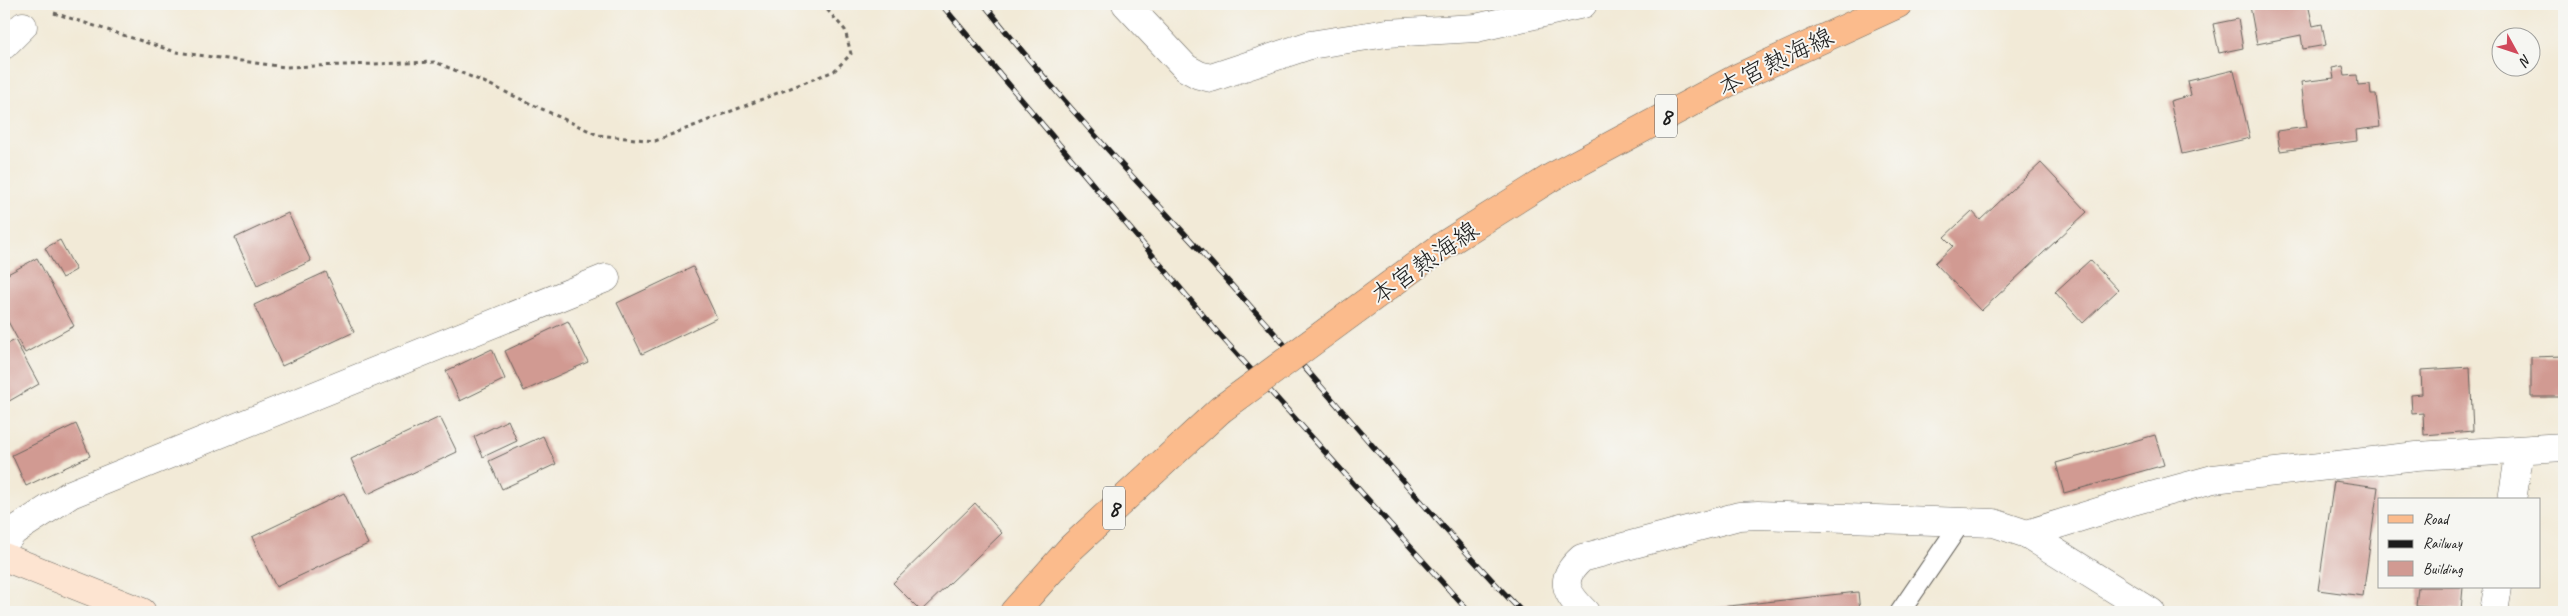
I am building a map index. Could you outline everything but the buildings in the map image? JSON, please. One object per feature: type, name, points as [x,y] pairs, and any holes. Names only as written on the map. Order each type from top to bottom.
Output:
[{"type":"main road","name":"本宮熱海線","points":[[1014,612],[1071,548],[1220,410],[1444,245],[1552,176],[1735,79],[1898,4]]},
{"type":"main road","points":[[4,557],[142,612]]},
{"type":"street","points":[[1126,4],[1186,68],[1199,75],[1211,78],[1310,45],[1387,33],[1476,28],[1583,4]]},
{"type":"street","points":[[4,45],[23,26]]},
{"type":"street","points":[[4,543],[14,531],[71,494],[606,278]]},
{"type":"street","points":[[2027,534],[2133,501],[2213,479],[2417,456],[2564,447]]},
{"type":"street","points":[[2512,498],[2520,451]]},
{"type":"street","points":[[1585,612],[1571,598],[1566,576],[1582,558],[1739,516],[1758,514],[1960,524],[1994,523],[2027,534],[2151,612]]},
{"type":"street","points":[[2494,612],[2498,588]]},
{"type":"lane","points":[[1900,612],[1960,524]]},
{"type":"path","points":[[23,26],[47,11],[176,52],[285,68],[435,62],[486,82],[598,135],[655,140],[834,71],[851,54],[845,30],[822,4]]},
{"type":"railway","points":[[941,4],[1218,333],[1469,612]]},
{"type":"railway","points":[[984,4],[1081,120],[1285,345],[1419,499],[1522,612]]}]
